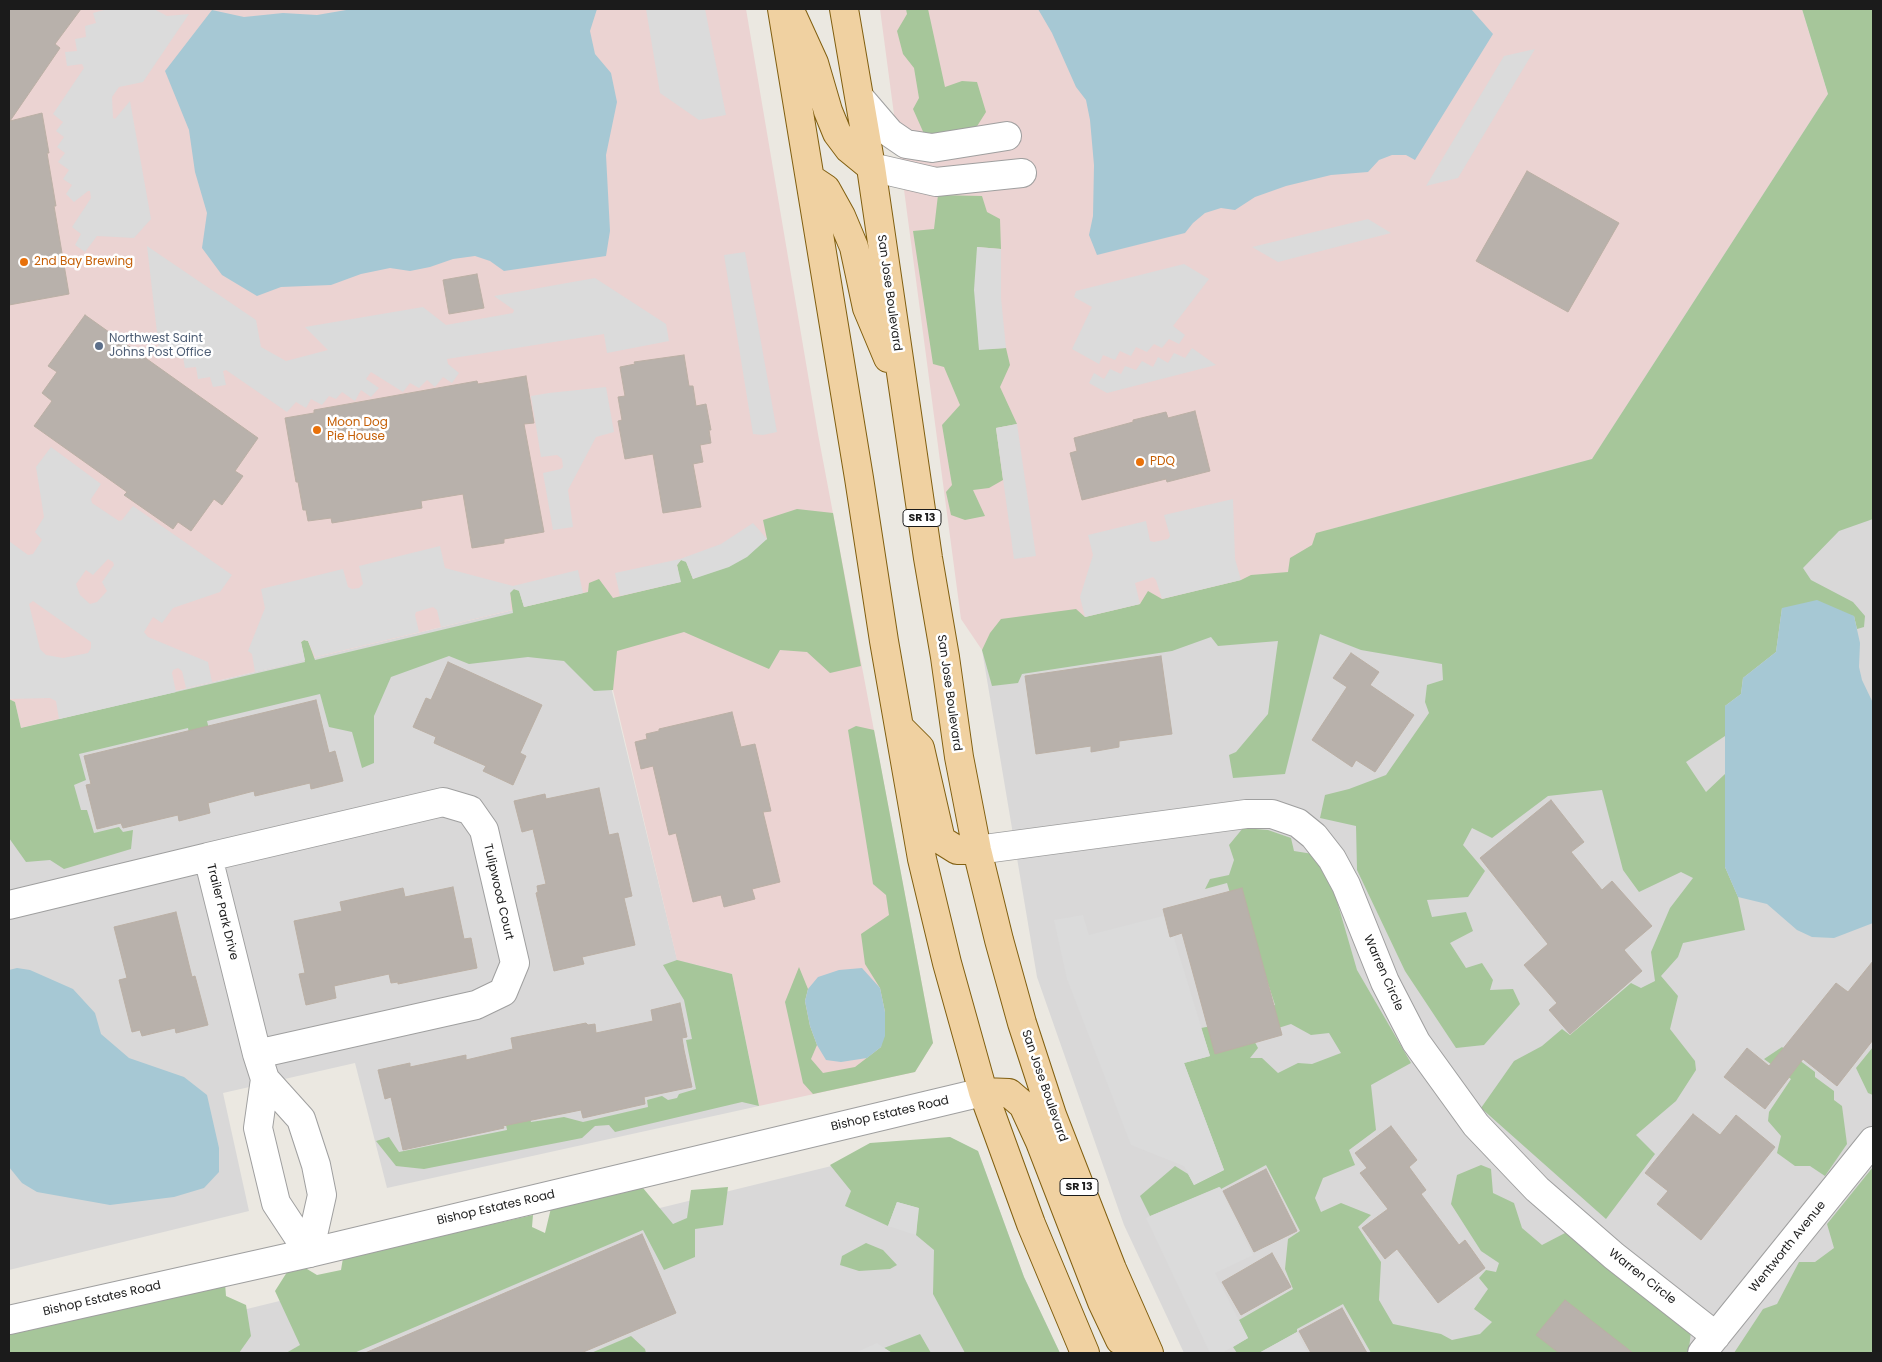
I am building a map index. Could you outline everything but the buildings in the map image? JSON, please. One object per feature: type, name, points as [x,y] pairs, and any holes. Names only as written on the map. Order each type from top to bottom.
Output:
[{"type":"main road","points":[[782,9],[898,726],[922,859],[947,963],[983,1092],[1031,1224],[1085,1353]]},
{"type":"main road","points":[[789,9],[814,63],[828,111],[837,133],[849,149],[871,168]]},
{"type":"main road","name":"San Jose Boulevard","points":[[844,9],[871,168],[959,757],[977,850],[1022,1023],[1052,1116],[1112,1269],[1148,1350]]},
{"type":"main road","points":[[811,179],[826,190],[841,216],[854,247],[867,308],[904,394]]},
{"type":"main road","points":[[898,726],[920,748],[941,840],[957,850],[977,850]]},
{"type":"main road","points":[[983,1092],[1008,1093],[1023,1105],[1040,1142],[1102,1302],[1120,1340],[1148,1350]]},
{"type":"street","points":[[860,98],[890,133],[906,144],[932,148],[1007,136]]},
{"type":"street","points":[[871,168],[936,182],[1022,173]]},
{"type":"street","name":"Tulipwood Court","points":[[208,857],[443,802],[470,810],[484,830],[515,963],[503,992],[476,1006],[261,1066]]},
{"type":"street","name":"Warren Circle","points":[[977,850],[1246,814],[1272,814],[1298,823],[1314,836],[1332,859],[1346,885],[1385,982],[1416,1042],[1476,1125],[1537,1188],[1614,1256],[1709,1345]]},
{"type":"street","name":"Trailer Park Drive","points":[[9,905],[208,857],[261,1066],[258,1128],[276,1203],[309,1253]]},
{"type":"street","name":"Trailer Park Drive","points":[[261,1066],[301,1119],[316,1166],[322,1194],[309,1253]]},
{"type":"street","name":"Bishop Estates Road","points":[[9,1320],[309,1253],[983,1092]]},
{"type":"street","name":"Wentworth Avenue","points":[[1709,1345],[1873,1141]]},
{"type":"shaded area","points":[[9,9],[746,9],[818,434],[933,1043],[915,1072],[759,1106],[732,974],[677,960],[588,592],[21,728],[15,702],[9,699]]},
{"type":"shaded area","points":[[104,9],[154,9],[167,16],[189,14],[143,82],[119,87],[112,97],[113,118],[115,119],[130,101],[151,219],[134,238],[97,236],[85,252],[75,245],[81,234],[72,227],[91,198],[90,191],[74,202],[66,194],[72,185],[63,179],[69,170],[58,162],[65,153],[57,147],[64,137],[56,131],[63,122],[53,114],[84,68],[82,64],[67,66],[65,52],[77,51],[75,39],[86,37],[85,26],[96,23],[93,13]]},
{"type":"shaded area","points":[[646,9],[705,9],[726,115],[699,120],[660,93]]},
{"type":"shaded area","points":[[880,9],[1802,9],[1828,94],[1592,459],[1328,530],[1316,573],[982,650],[961,619]]},
{"type":"shaded area","points":[[1802,9],[1873,9],[1873,1353],[1184,1353],[1124,1225],[1037,977],[982,650],[1316,573],[1828,94]]},
{"type":"shaded area","points":[[1535,49],[1458,178],[1426,186],[1504,56]]},
{"type":"shaded area","points":[[1368,219],[1391,233],[1278,262],[1252,247]]},
{"type":"shaded area","points":[[147,246],[256,320],[261,347],[286,361],[328,350],[305,327],[423,307],[446,325],[513,313],[514,310],[494,296],[595,278],[666,324],[669,341],[607,353],[604,334],[447,359],[448,364],[459,373],[452,383],[443,377],[435,387],[427,380],[419,388],[410,383],[403,392],[371,372],[366,379],[379,388],[371,397],[361,390],[355,401],[342,392],[336,399],[329,396],[322,405],[311,399],[306,408],[296,402],[287,412],[226,370],[223,371],[226,385],[213,387],[210,377],[198,379],[196,367],[185,368],[183,357],[172,358],[169,348],[159,350]]},
{"type":"shaded area","points":[[977,247],[1001,249],[1001,298],[1006,348],[979,350],[974,290]]},
{"type":"shaded area","points":[[745,252],[777,432],[763,435],[753,434],[724,255]]},
{"type":"shaded area","points":[[1184,264],[1209,279],[1173,326],[1185,335],[1179,344],[1169,339],[1162,348],[1154,344],[1147,352],[1136,347],[1131,356],[1120,351],[1115,360],[1103,355],[1099,364],[1072,349],[1092,307],[1074,297],[1076,291]]},
{"type":"shaded area","points":[[1192,348],[1216,365],[1107,393],[1089,383],[1094,373],[1104,379],[1110,369],[1121,374],[1125,366],[1136,370],[1142,361],[1153,367],[1158,357],[1168,363],[1174,353],[1185,358]]},
{"type":"shaded area","points":[[606,387],[614,432],[596,437],[568,490],[573,527],[553,530],[543,473],[561,469],[563,467],[562,459],[557,455],[541,457],[531,396]]},
{"type":"shaded area","points":[[1017,424],[1036,556],[1014,559],[996,428]]},
{"type":"shaded area","points":[[51,447],[101,484],[91,499],[92,503],[119,521],[122,520],[133,506],[232,575],[220,592],[173,608],[162,623],[153,617],[144,632],[148,637],[208,662],[212,682],[186,688],[182,671],[178,668],[173,670],[172,673],[176,692],[59,719],[56,701],[50,698],[9,699],[9,541],[28,555],[33,554],[42,540],[35,532],[44,517],[36,467]],"holes":[[[108,559],[114,565],[102,582],[107,591],[97,602],[90,604],[80,595],[76,584],[86,570],[93,575]],[[33,601],[91,642],[91,648],[88,653],[63,658],[46,655],[40,649],[29,604]]]},
{"type":"shaded area","points":[[1233,499],[1235,559],[1241,580],[1162,599],[1156,580],[1153,577],[1135,583],[1140,604],[1085,617],[1080,597],[1093,555],[1088,535],[1146,521],[1150,541],[1168,539],[1170,536],[1164,515]]},
{"type":"shaded area","points":[[753,523],[767,539],[747,557],[729,567],[693,579],[686,562],[681,560],[677,565],[681,582],[620,596],[615,573],[680,559],[721,544]]},
{"type":"shaded area","points":[[440,546],[445,568],[513,586],[578,570],[583,593],[524,607],[519,591],[514,589],[510,593],[511,610],[441,627],[437,610],[433,607],[416,612],[419,632],[315,657],[308,641],[304,640],[301,642],[305,660],[255,672],[252,654],[248,651],[265,608],[261,589],[343,569],[348,587],[352,589],[359,588],[363,584],[359,566]]},
{"type":"shaded area","points":[[588,592],[677,959],[732,974],[759,1106],[387,1188],[355,1063],[223,1093],[249,1211],[9,1270],[9,719],[21,728]]},
{"type":"shaded area","points":[[1083,915],[1089,935],[1167,915],[1210,1056],[1184,1063],[1224,1170],[1194,1185],[1184,1166],[1131,1145],[1067,979],[1054,920]]},
{"type":"shaded area","points":[[950,1137],[978,1151],[1024,1277],[1060,1353],[67,1353]]},
{"type":"shaded area","points":[[1220,1187],[1253,1255],[1215,1273],[1248,1338],[1222,1353],[1210,1353],[1146,1218]]},
{"type":"shaded area","points":[[897,1202],[919,1208],[916,1235],[888,1226]]},
{"type":"shaded area","points":[[1297,1332],[1308,1353],[1259,1353]]},
{"type":"shaded area","points":[[877,1343],[892,1353],[855,1353]]},
{"type":"green space","points":[[906,9],[928,9],[945,87],[962,81],[977,82],[986,112],[974,131],[925,136],[913,109],[919,98],[914,68],[903,54],[897,31],[907,14]]},
{"type":"green space","points":[[1802,9],[1873,9],[1873,519],[1839,531],[1803,568],[1811,580],[1853,602],[1865,616],[1864,627],[1857,629],[1854,616],[1782,608],[1776,652],[1743,678],[1741,694],[1725,706],[1725,736],[1686,762],[1706,792],[1725,774],[1725,867],[1738,897],[1745,930],[1683,943],[1678,957],[1661,976],[1678,996],[1670,1029],[1695,1061],[1696,1070],[1676,1101],[1636,1135],[1655,1154],[1606,1219],[1481,1108],[1514,1061],[1542,1046],[1562,1029],[1570,1035],[1631,983],[1641,988],[1655,981],[1651,952],[1670,908],[1693,878],[1681,872],[1639,892],[1623,870],[1602,790],[1548,796],[1492,838],[1472,828],[1463,845],[1485,871],[1468,897],[1427,900],[1432,917],[1466,912],[1473,931],[1450,943],[1466,968],[1482,963],[1493,980],[1490,990],[1513,989],[1520,1004],[1484,1045],[1456,1048],[1405,971],[1357,870],[1356,826],[1320,818],[1325,795],[1349,789],[1386,775],[1429,713],[1425,702],[1427,685],[1443,680],[1442,664],[1361,650],[1320,634],[1285,774],[1233,778],[1229,755],[1236,752],[1268,714],[1278,641],[1218,646],[1211,637],[1172,651],[1022,674],[1018,683],[992,686],[982,650],[990,633],[1001,619],[1076,609],[1085,617],[1140,604],[1148,591],[1162,599],[1241,580],[1251,575],[1288,572],[1290,558],[1312,545],[1316,533],[1592,459],[1828,94]]},
{"type":"green space","points":[[938,195],[982,196],[987,212],[1000,219],[1001,249],[977,247],[979,349],[1006,348],[1010,365],[1000,387],[1017,424],[996,428],[1003,480],[989,488],[973,490],[985,516],[965,520],[951,515],[946,492],[952,485],[942,425],[960,405],[944,367],[933,364],[913,231],[934,229]]},
{"type":"green space","points":[[797,509],[833,513],[861,666],[830,673],[807,652],[780,650],[769,669],[684,632],[617,651],[613,690],[594,691],[564,661],[528,657],[469,664],[449,656],[391,677],[374,716],[374,763],[362,768],[352,732],[329,727],[320,694],[207,721],[212,741],[195,765],[188,728],[79,754],[86,780],[74,785],[81,810],[87,810],[94,833],[119,827],[123,832],[133,830],[131,849],[64,869],[50,860],[26,862],[9,838],[9,699],[15,702],[21,728],[305,662],[301,642],[304,640],[308,641],[315,660],[513,613],[510,592],[513,589],[519,590],[524,607],[588,592],[589,583],[599,579],[613,598],[680,582],[677,565],[681,560],[686,561],[693,579],[767,539],[763,520]]},
{"type":"green space","points":[[856,726],[874,730],[933,1043],[915,1072],[813,1094],[803,1083],[785,1002],[799,967],[808,989],[805,1001],[810,1026],[817,1045],[811,1059],[823,1073],[855,1067],[881,1047],[885,1012],[880,988],[865,964],[861,934],[889,915],[886,895],[873,884],[848,730]]},
{"type":"green space","points":[[1243,828],[1268,830],[1291,838],[1294,851],[1313,854],[1330,877],[1357,970],[1411,1063],[1371,1085],[1376,1130],[1349,1150],[1355,1165],[1323,1178],[1315,1198],[1321,1212],[1341,1203],[1371,1215],[1358,1227],[1381,1262],[1379,1300],[1393,1324],[1441,1334],[1452,1340],[1480,1334],[1492,1322],[1474,1309],[1488,1289],[1479,1278],[1486,1270],[1496,1272],[1499,1263],[1481,1251],[1451,1204],[1457,1175],[1481,1165],[1491,1169],[1493,1193],[1514,1203],[1522,1228],[1542,1245],[1567,1232],[1691,1331],[1689,1349],[1686,1353],[1371,1353],[1343,1304],[1297,1329],[1297,1332],[1259,1353],[1237,1353],[1233,1347],[1248,1338],[1239,1320],[1293,1289],[1285,1269],[1288,1239],[1300,1231],[1266,1165],[1221,1189],[1219,1187],[1150,1216],[1140,1196],[1175,1166],[1188,1174],[1194,1185],[1224,1170],[1184,1063],[1210,1056],[1201,1028],[1243,1020],[1258,1048],[1250,1058],[1262,1058],[1278,1073],[1298,1063],[1312,1064],[1341,1053],[1329,1033],[1311,1035],[1291,1024],[1272,1030],[1264,1009],[1275,1005],[1263,968],[1249,958],[1227,883],[1205,889],[1210,879],[1229,875],[1234,860],[1229,845]]},
{"type":"green space","points":[[677,960],[732,974],[759,1106],[742,1102],[615,1132],[609,1125],[595,1126],[582,1138],[424,1169],[396,1166],[376,1141],[389,1137],[399,1152],[507,1130],[502,1104],[526,1102],[531,1122],[564,1117],[583,1122],[648,1107],[647,1100],[662,1096],[668,1100],[677,1098],[679,1094],[696,1089],[686,1040],[692,1039],[684,1000],[663,965]]},
{"type":"green space","points":[[1782,1047],[1815,1072],[1815,1077],[1834,1091],[1834,1100],[1842,1106],[1847,1144],[1825,1176],[1810,1166],[1795,1166],[1777,1153],[1781,1136],[1768,1121],[1769,1112],[1791,1079],[1764,1059]]},
{"type":"green space","points":[[1873,1047],[1873,1095],[1868,1093],[1856,1068]]},
{"type":"green space","points":[[950,1137],[978,1151],[1024,1277],[1060,1353],[965,1353],[933,1294],[934,1250],[916,1235],[918,1208],[897,1202],[888,1226],[845,1206],[851,1191],[830,1165],[870,1143]]},
{"type":"green space","points":[[1873,1167],[1873,1353],[1734,1353],[1763,1309],[1777,1304],[1799,1262],[1815,1262],[1834,1248],[1827,1224]]},
{"type":"green space","points":[[728,1187],[723,1225],[695,1229],[695,1257],[664,1270],[643,1230],[354,1353],[286,1353],[300,1345],[275,1291],[289,1269],[302,1266],[317,1275],[341,1270],[343,1258],[533,1215],[532,1227],[545,1233],[551,1208],[643,1188],[673,1224],[687,1218],[691,1190]]},
{"type":"green space","points":[[866,1243],[883,1250],[897,1265],[890,1269],[859,1271],[840,1265],[842,1256]]},
{"type":"green space","points":[[225,1283],[226,1296],[246,1305],[251,1336],[239,1353],[9,1353],[9,1333]]},
{"type":"green space","points":[[920,1334],[931,1353],[892,1353],[884,1348]]},
{"type":"green space","points":[[631,1336],[645,1349],[646,1353],[591,1353]]},
{"type":"water","points":[[352,9],[597,9],[590,31],[595,54],[611,73],[617,102],[606,155],[610,231],[606,256],[504,271],[490,261],[475,256],[453,259],[430,267],[410,271],[390,268],[361,274],[331,285],[281,287],[257,296],[222,275],[202,248],[207,213],[195,172],[189,130],[165,71],[212,10],[244,17],[283,13],[317,15]]},
{"type":"water","points":[[1038,9],[1471,9],[1493,34],[1415,160],[1406,155],[1392,155],[1379,160],[1368,172],[1331,175],[1286,186],[1255,197],[1235,210],[1221,208],[1205,213],[1185,233],[1097,255],[1089,235],[1093,216],[1094,165],[1090,120],[1086,100],[1076,87],[1052,33]]},
{"type":"water","points":[[1817,600],[1854,616],[1860,643],[1859,667],[1862,680],[1873,703],[1873,923],[1834,938],[1812,937],[1797,930],[1767,904],[1738,897],[1725,867],[1725,706],[1741,694],[1743,678],[1776,652],[1782,608]]},
{"type":"water","points":[[17,968],[30,970],[73,989],[95,1013],[101,1034],[129,1058],[184,1077],[207,1095],[219,1148],[219,1172],[204,1188],[174,1197],[110,1205],[37,1192],[22,1183],[9,1167],[9,970]]},
{"type":"water","points":[[862,968],[880,988],[885,1012],[885,1036],[881,1047],[867,1058],[841,1062],[826,1060],[817,1045],[810,1026],[805,1001],[808,989],[818,977],[839,970]]},
{"type":"place","name":"2nd Bay Brewing","points":[[24,262]]},
{"type":"place","name":"Northwest Saint Johns Post Office","points":[[99,346]]},
{"type":"place","name":"Moon Dog Pie House","points":[[317,430]]},
{"type":"place","name":"PDQ","points":[[1140,462]]}]
